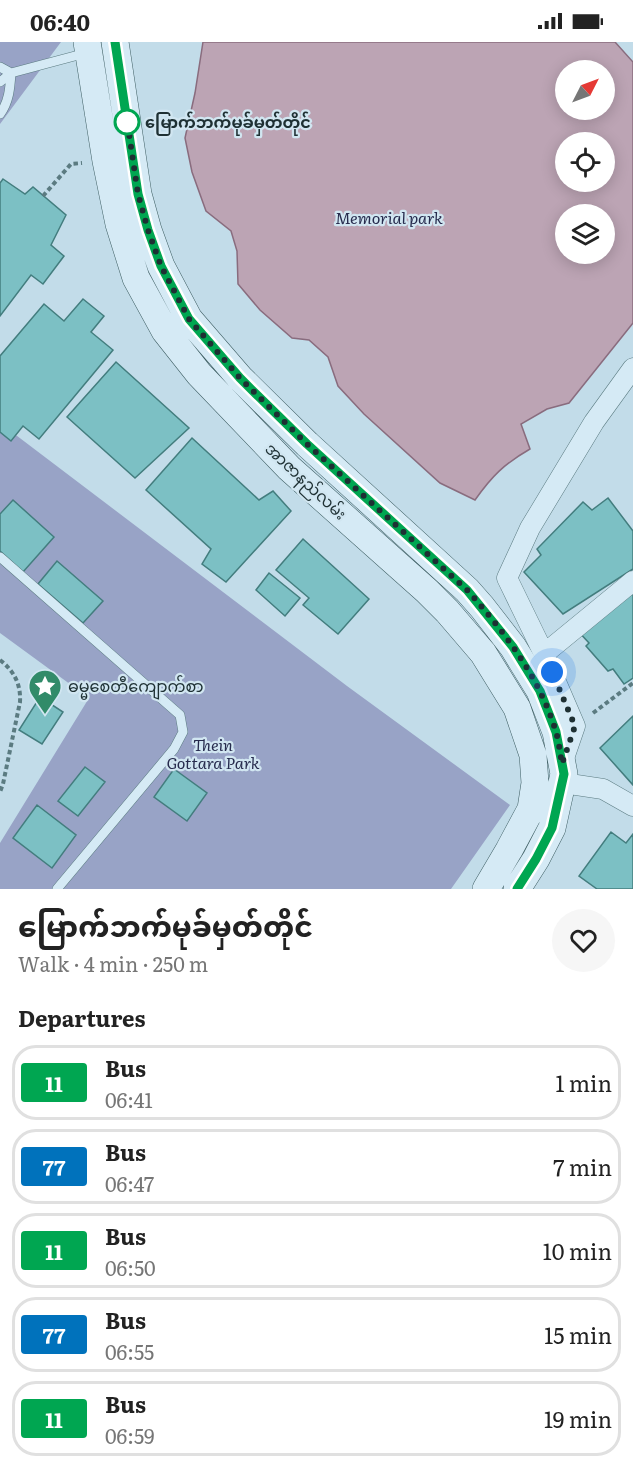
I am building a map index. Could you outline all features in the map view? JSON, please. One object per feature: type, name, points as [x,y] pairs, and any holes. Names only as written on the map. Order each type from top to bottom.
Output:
[{"type":"main road","name":"အာဇာနည်လမ်း","points":[[102,46],[148,230],[161,266],[189,319],[240,378],[307,444],[467,590],[513,647],[540,691],[556,732],[562,773],[552,828],[517,889]]},
{"type":"main road","name":"အာဇာနည်လမ်း","points":[[102,46],[106,161],[119,224],[136,278],[165,331],[199,374],[289,468],[447,610],[483,653],[517,708],[533,755],[535,783],[531,810],[486,889]]},
{"type":"main road","points":[[136,278],[161,266]]},
{"type":"main road","points":[[289,468],[307,444]]},
{"type":"main road","points":[[447,610],[467,590]]},
{"type":"street","points":[[633,368],[594,422],[530,528],[507,578],[544,654],[575,726],[562,773],[603,789],[633,806]]},
{"type":"street","points":[[544,654],[633,581]]},
{"type":"lane","points":[[0,82],[11,73],[102,46]]},
{"type":"lane","points":[[0,67],[11,73]]},
{"type":"lane","points":[[0,114],[10,92],[11,73]]},
{"type":"lane","points":[[0,557],[180,715],[183,732],[174,749],[57,889]]},
{"type":"path","points":[[0,660],[15,675],[20,689],[20,702],[0,792]]},
{"type":"path","points":[[575,726],[633,683]]},
{"type":"green space","points":[[0,42],[61,42],[0,124]]},
{"type":"green space","name":"Thein Gottara Park","points":[[0,423],[347,686],[510,805],[451,889],[0,889],[0,843],[89,698],[0,633]]},
{"type":"shaded area","name":"Memorial park","points":[[203,42],[615,42],[633,62],[633,323],[569,403],[547,409],[521,424],[530,449],[499,471],[475,500],[440,483],[364,414],[338,386],[328,357],[309,340],[292,338],[260,310],[238,284],[237,251],[231,231],[206,211],[192,172],[185,138]]},
{"type":"building","points":[[3,179],[25,194],[33,187],[66,215],[51,245],[64,256],[43,284],[31,275],[0,316],[0,183]]},
{"type":"building","points":[[83,299],[104,316],[91,332],[113,350],[39,439],[23,426],[11,441],[0,432],[0,356],[44,304],[64,321]]},
{"type":"building","points":[[116,362],[189,428],[135,478],[67,417]]},
{"type":"building","points":[[192,438],[259,500],[273,491],[291,511],[226,582],[202,564],[211,549],[146,490]]},
{"type":"building","points":[[608,498],[633,531],[633,569],[563,614],[524,572],[541,555],[537,549],[583,502],[592,510]]},
{"type":"building","points":[[13,500],[54,537],[23,572],[0,551],[0,514]]},
{"type":"building","points":[[303,539],[369,599],[338,634],[303,605],[309,598],[276,570]]},
{"type":"building","points":[[57,561],[103,601],[83,623],[38,584]]},
{"type":"building","points":[[269,573],[300,598],[285,616],[256,590]]},
{"type":"building","points":[[633,591],[633,678],[624,684],[613,669],[608,671],[586,646],[589,643],[578,631]]},
{"type":"building","points":[[40,697],[63,712],[42,744],[19,730]]},
{"type":"building","points":[[633,716],[633,785],[600,748]]},
{"type":"building","points":[[85,767],[105,782],[78,816],[58,801]]},
{"type":"building","points":[[174,769],[207,793],[187,821],[154,797]]},
{"type":"building","points":[[37,805],[76,835],[52,868],[13,838]]},
{"type":"building","points":[[611,832],[626,843],[633,834],[633,889],[597,889],[579,876]]},
{"type":"bus line","name":"11","points":[[115,42],[138,194],[161,266],[189,319],[240,378],[307,444],[467,590],[513,647],[540,691],[556,732],[564,774],[552,828],[517,889]]},
{"type":"place","name":"မြောက်ဘက်မုခ်မှတ်တိုင်","points":[[127,122]]},
{"type":"place","name":"ဓမ္မစေတီကျောက်စာ","points":[[45,715]]},
{"type":"route","points":[[127,122],[126,113],[138,194],[148,230],[161,266],[189,319],[240,378],[307,444],[467,590],[482,607],[513,647],[540,691],[556,732],[562,764],[575,726],[552,672]]}]
